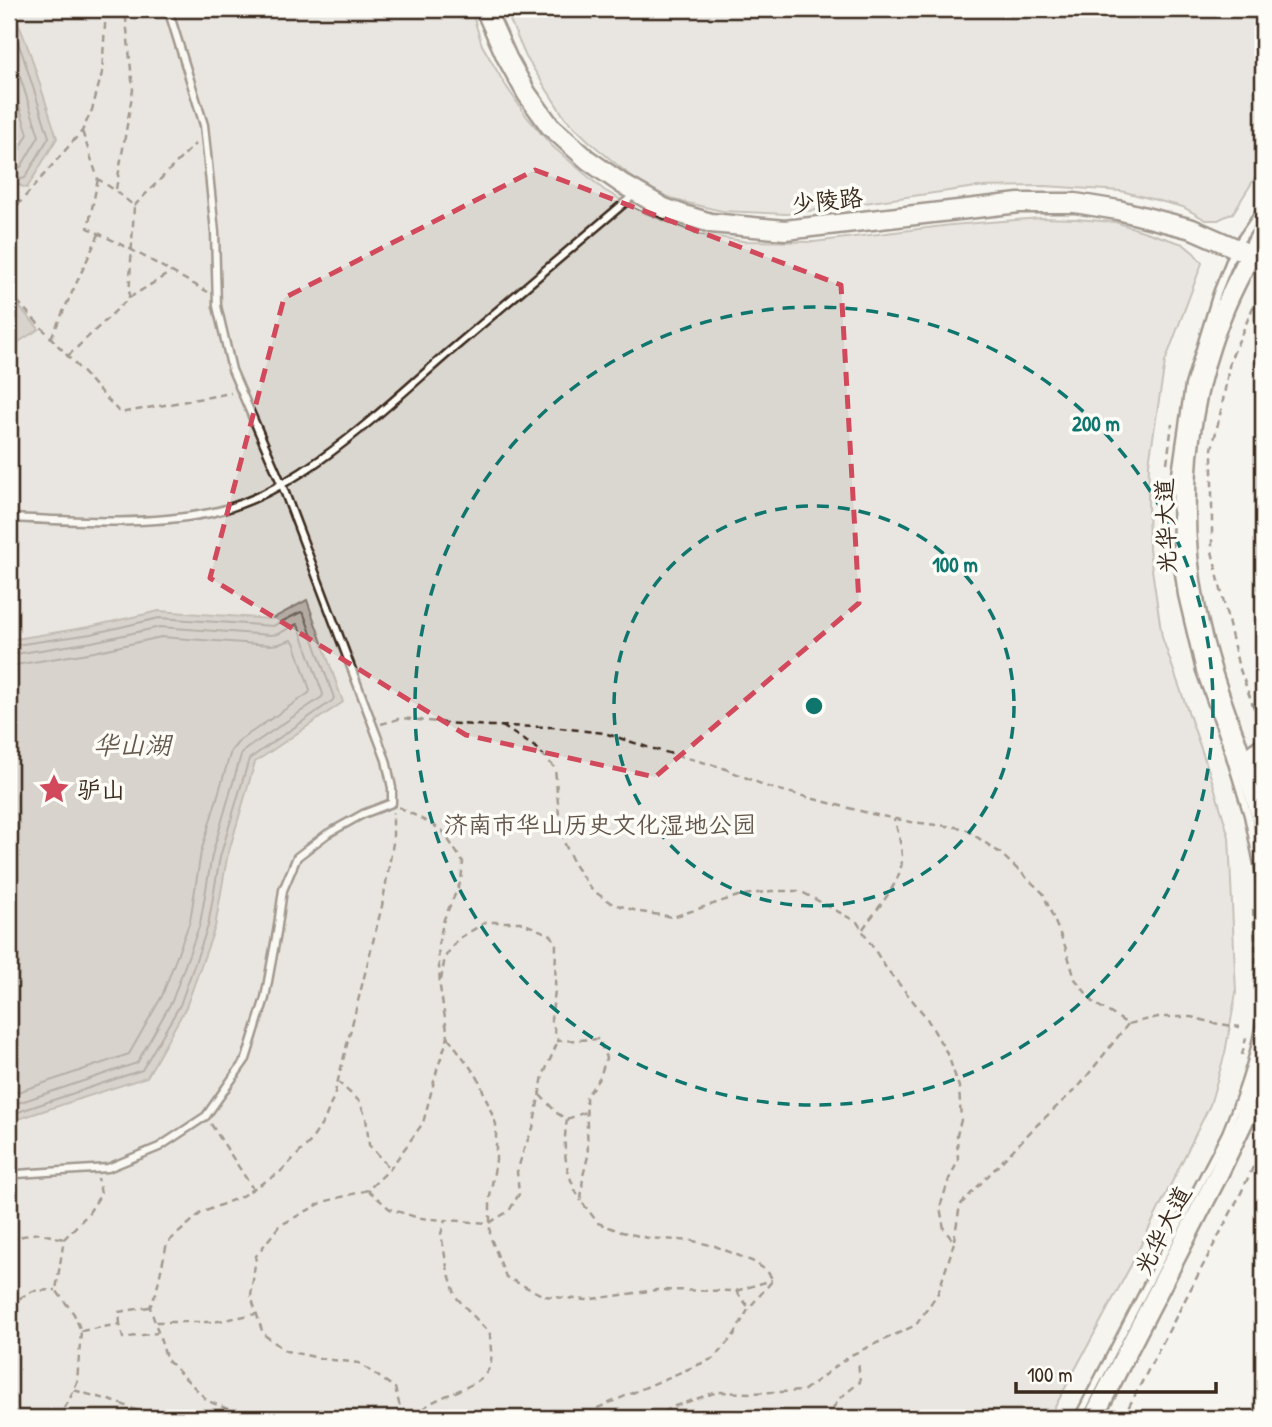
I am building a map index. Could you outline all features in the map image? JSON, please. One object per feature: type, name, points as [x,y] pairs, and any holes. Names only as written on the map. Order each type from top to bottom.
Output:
[{"type":"main road","name":"少陵路","points":[[485,9],[507,58],[527,94],[550,126],[588,160],[664,208],[711,223],[785,230],[1019,203],[1075,203],[1118,210],[1192,229],[1250,254]]},
{"type":"main road","name":"光华大道","points":[[1263,231],[1224,307],[1193,411],[1185,512],[1196,610],[1211,665],[1263,823]]},
{"type":"main road","points":[[1243,761],[1263,747]]},
{"type":"main road","name":"光华大道","points":[[1093,1418],[1245,1118],[1263,1058]]},
{"type":"lane","points":[[9,1177],[17,1174],[108,1168],[159,1147],[206,1115],[246,1059],[265,998],[283,890],[297,857],[327,834],[363,814],[393,803],[393,788],[386,760],[282,485],[232,370],[217,306],[215,232],[204,125],[168,9]]},
{"type":"lane","points":[[9,518],[146,520],[211,512],[249,500],[282,485],[331,452],[636,192]]},
{"type":"lane","points":[[1263,207],[1250,254],[1217,293],[1189,385],[1176,474],[1177,559],[1182,595],[1200,671],[1248,815],[1259,869],[1263,908]]},
{"type":"lane","points":[[1078,1418],[1226,1133],[1241,1097],[1259,1031],[1263,987]]},
{"type":"path","points":[[9,215],[82,131],[92,110],[102,73],[106,9]]},
{"type":"path","points":[[116,191],[132,90],[125,9]]},
{"type":"path","points":[[82,131],[99,179],[88,228],[217,297]]},
{"type":"path","points":[[129,298],[134,206],[205,134]]},
{"type":"path","points":[[99,179],[134,206]]},
{"type":"path","points":[[51,338],[99,234]]},
{"type":"path","points":[[68,356],[129,298],[171,272]]},
{"type":"path","points":[[1263,284],[1230,361],[1212,449],[1212,551],[1238,664],[1263,733]]},
{"type":"path","points":[[9,292],[120,412],[241,391]]},
{"type":"path","points":[[1167,467],[1174,416]]},
{"type":"path","points":[[373,726],[402,718],[445,723],[552,727],[604,733],[721,767],[768,787],[894,819],[964,828],[1000,853],[1043,893],[1065,946],[1075,979],[1094,1003],[1128,1024]]},
{"type":"path","points":[[502,726],[535,747],[555,768],[564,842],[575,866],[591,889],[611,903],[640,912],[673,917],[738,896],[771,891],[800,891],[858,922],[886,968],[926,1017],[948,1055],[959,1087],[961,1120],[957,1135],[958,1161],[940,1207],[944,1229],[954,1242]]},
{"type":"path","points":[[250,1418],[208,1401],[167,1360],[150,1307],[156,1293],[167,1243],[201,1213],[240,1197],[279,1173],[310,1142],[324,1121],[334,1096],[382,906],[393,843],[393,803],[442,830],[463,862],[461,881],[444,919],[438,945],[440,987],[449,1037],[478,1078],[496,1124],[496,1160],[489,1223],[490,1236],[506,1277],[544,1296],[586,1300],[656,1290],[736,1291],[773,1280]]},
{"type":"path","points":[[863,929],[896,880],[902,860],[894,819]]},
{"type":"path","points":[[1252,905],[1256,957],[1254,992]]},
{"type":"path","points":[[368,1190],[390,1209],[419,1218],[489,1223],[509,1212],[519,1194],[517,1172],[533,1128],[544,1076],[558,1041],[551,1018],[555,991],[556,943],[551,935],[520,922],[486,922],[458,939],[445,957],[440,987]]},
{"type":"path","points":[[653,1418],[675,1406],[718,1392],[803,1391],[851,1355],[916,1325],[938,1293],[954,1242],[960,1205],[1037,1125],[1080,1085],[1128,1024],[1158,1017],[1191,1017],[1240,1027]]},
{"type":"path","points":[[1239,1064],[1248,1029]]},
{"type":"path","points":[[403,1418],[395,1388],[359,1363],[286,1351],[262,1334],[251,1296],[256,1256],[279,1227],[323,1202],[368,1190],[390,1169],[423,1123],[436,1070],[449,1037]]},
{"type":"path","points":[[558,1041],[598,1039],[606,1058],[600,1077],[586,1097],[588,1156],[581,1201]]},
{"type":"path","points":[[337,1080],[359,1101],[366,1117],[369,1145],[390,1169]]},
{"type":"path","points":[[540,1095],[558,1114],[567,1119],[586,1112]]},
{"type":"path","points":[[206,1115],[253,1189]]},
{"type":"path","points":[[567,1119],[564,1155],[573,1186],[598,1223],[648,1238],[715,1245],[754,1262],[767,1271],[773,1280]]},
{"type":"path","points":[[1123,1418],[1263,1146]]},
{"type":"path","points":[[57,1418],[69,1401],[77,1382],[81,1331],[74,1314],[56,1290],[64,1239],[88,1214],[101,1194],[98,1175]]},
{"type":"path","points":[[415,1418],[419,1411],[437,1400],[480,1381],[491,1364],[490,1334],[456,1297],[441,1234],[445,1220]]},
{"type":"path","points":[[9,1239],[38,1233],[64,1239]]},
{"type":"path","points":[[584,1418],[595,1409],[714,1358],[734,1335],[749,1308],[773,1280]]},
{"type":"path","points":[[9,1304],[33,1291],[56,1290]]},
{"type":"path","points":[[736,1291],[749,1308]]},
{"type":"path","points":[[150,1307],[119,1312],[123,1338],[158,1332]]},
{"type":"path","points":[[155,1322],[214,1322],[256,1314]]},
{"type":"path","points":[[81,1331],[120,1324]]},
{"type":"path","points":[[826,1418],[840,1398],[860,1382],[858,1360]]},
{"type":"path","points":[[74,1390],[117,1402],[148,1418]]},
{"type":"highlighted area","points":[[535,170],[841,285],[859,603],[655,777],[466,735],[210,578],[284,298]]},
{"type":"green space","name":"济南市华山历史文化湿地公园","points":[[9,9],[471,9],[482,45],[504,83],[527,117],[552,146],[604,190],[641,211],[698,234],[743,241],[814,242],[951,225],[1041,218],[1075,219],[1115,222],[1183,244],[1202,263],[1165,362],[1149,463],[1149,549],[1162,637],[1229,837],[1236,993],[1225,1053],[1210,1105],[1130,1267],[1049,1418],[9,1418]]},
{"type":"green space","points":[[505,9],[1263,9],[1263,165],[1233,213],[1218,220],[1206,220],[1183,207],[1121,191],[1045,186],[976,187],[787,214],[722,211],[679,201],[659,193],[633,178],[591,143],[565,118],[526,57]]},
{"type":"water","points":[[9,9],[13,9],[30,53],[57,138],[27,188],[9,182]]},
{"type":"water","points":[[9,295],[39,329],[9,348]]},
{"type":"water","name":"华山湖","points":[[307,600],[343,702],[255,762],[227,858],[215,927],[186,1007],[147,1077],[9,1122],[9,640],[89,627],[159,611],[272,619]]},
{"type":"place","name":"驴山","points":[[54,789]]}]
